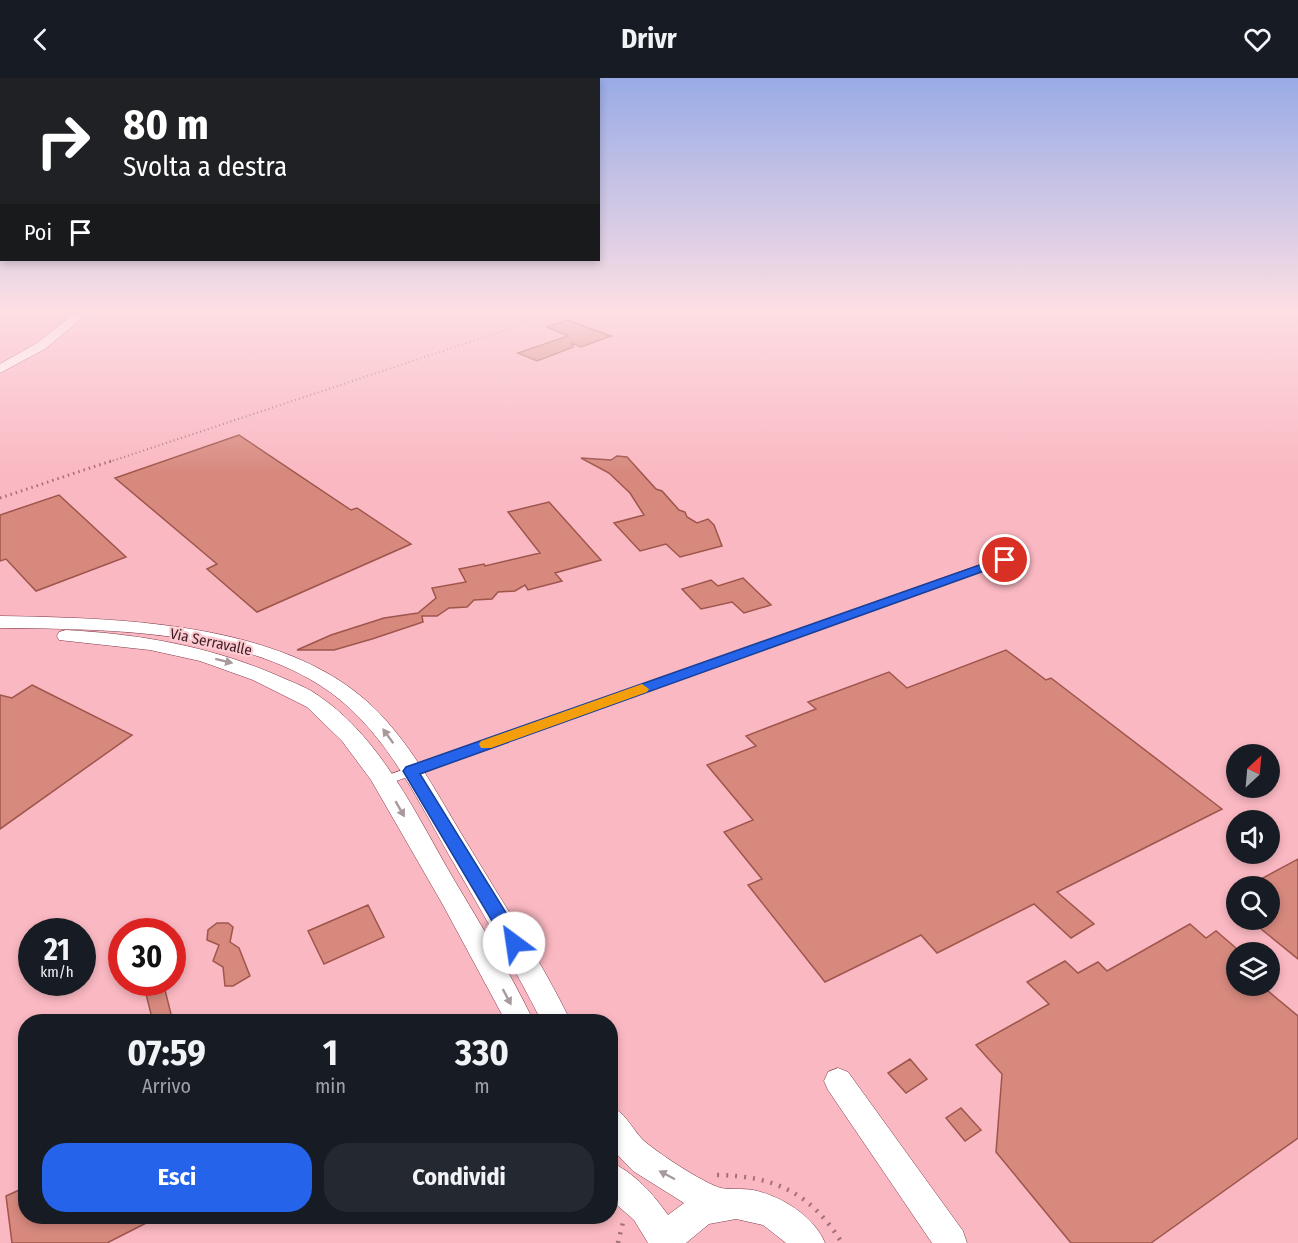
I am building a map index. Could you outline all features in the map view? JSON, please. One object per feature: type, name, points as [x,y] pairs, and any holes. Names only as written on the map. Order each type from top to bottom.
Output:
[{"type":"street","name":"Via Serravalle","points":[[0,622],[188,644],[245,647],[287,662],[324,679],[345,694],[385,731],[411,771],[499,949],[518,1014]]},
{"type":"street","name":"Via Serravalle","points":[[0,634],[82,630]]},
{"type":"street","name":"Via Serravalle","points":[[188,644],[263,676],[313,701],[350,738],[384,781],[499,949],[551,1014]]},
{"type":"street","points":[[838,1081],[951,1243]]},
{"type":"street","points":[[618,1132],[626,1145],[645,1163],[718,1204]]},
{"type":"street","points":[[618,1184],[645,1209],[665,1243],[680,1225],[697,1212],[718,1204],[744,1203],[770,1210],[793,1225],[809,1243]]},
{"type":"lane","points":[[384,781],[1005,560]]},
{"type":"path","points":[[0,498],[406,363]]},
{"type":"building","points":[[239,435],[351,510],[357,508],[411,544],[257,612],[207,569],[217,564],[115,478]]},
{"type":"building","points":[[617,456],[627,457],[656,489],[662,491],[679,510],[685,512],[687,517],[697,523],[708,519],[714,525],[722,546],[680,557],[666,544],[640,551],[614,523],[644,515],[630,493],[609,473],[581,458],[611,460]]},
{"type":"building","points":[[59,495],[126,557],[36,591],[6,559],[0,561],[0,515]]},
{"type":"building","points":[[549,502],[601,560],[555,573],[562,581],[528,590],[525,585],[515,591],[498,592],[492,599],[474,600],[467,607],[449,608],[437,616],[422,616],[423,622],[372,639],[334,650],[297,650],[331,635],[384,618],[418,613],[436,598],[432,588],[466,582],[459,569],[484,564],[485,566],[540,553],[508,512]]},
{"type":"building","points":[[743,578],[771,605],[744,613],[732,602],[701,609],[682,589],[711,580],[718,586]]},
{"type":"building","points":[[1006,650],[1046,680],[1051,678],[1222,809],[1057,892],[1094,924],[1071,938],[1034,904],[937,953],[921,935],[825,982],[748,885],[762,879],[724,832],[753,820],[707,765],[756,746],[746,736],[816,709],[808,702],[889,672],[907,688]]},
{"type":"building","points":[[32,685],[132,735],[0,829],[0,695],[12,698]]},
{"type":"building","points":[[1298,859],[1298,959],[1280,942],[1262,930],[1280,930],[1280,876],[1267,876]]},
{"type":"building","points":[[368,905],[384,937],[324,964],[308,931]]},
{"type":"building","points":[[217,923],[228,923],[233,927],[230,942],[239,948],[250,976],[233,986],[225,986],[223,967],[213,961],[219,945],[207,940],[208,930]]},
{"type":"building","points":[[1190,924],[1206,938],[1216,931],[1229,942],[1226,942],[1226,996],[1274,996],[1298,1016],[1298,1138],[1151,1243],[1071,1243],[996,1152],[1002,1074],[976,1045],[1049,1004],[1027,982],[1065,961],[1078,973],[1098,962],[1107,971]]},
{"type":"building","points":[[146,996],[166,996],[171,1014],[151,1014]]},
{"type":"building","points":[[910,1059],[927,1079],[906,1093],[888,1073]]},
{"type":"building","points":[[961,1108],[981,1130],[965,1141],[946,1118]]},
{"type":"building","points":[[18,1191],[18,1224],[144,1224],[107,1243],[12,1243],[6,1196]]},
{"type":"slow traffic","points":[[486,744],[642,689]]},
{"type":"route","points":[[514,943],[411,771],[1005,560]]}]
